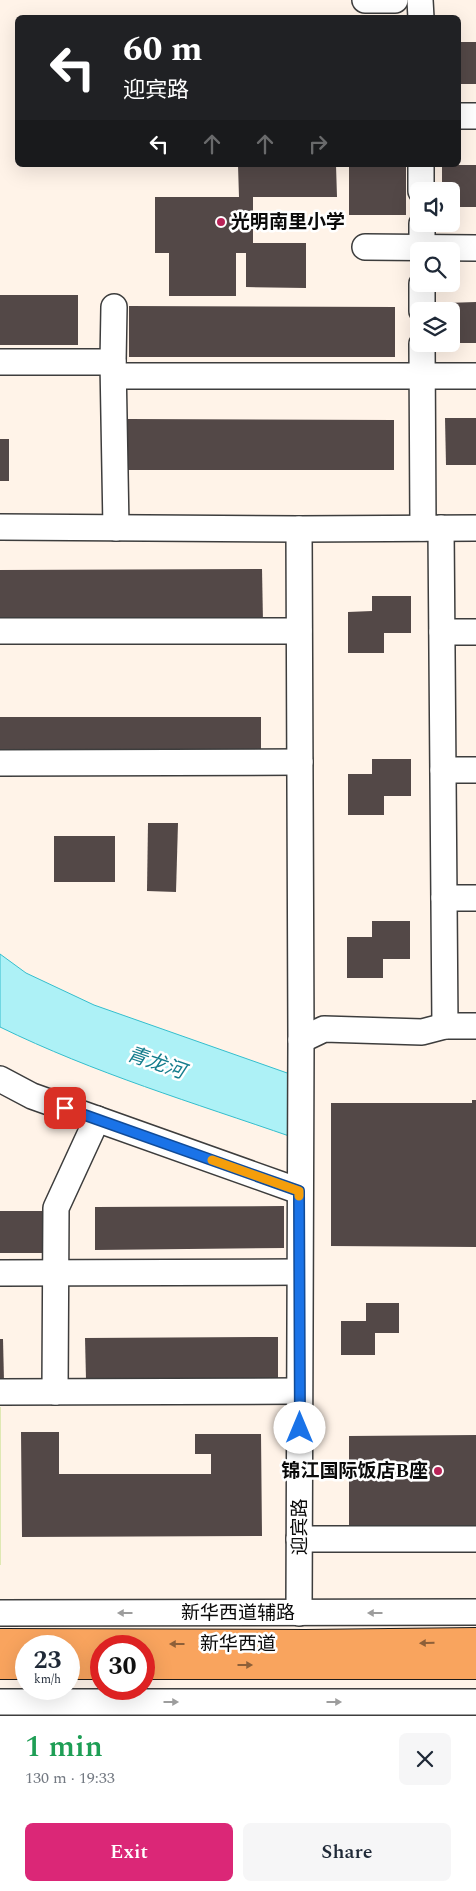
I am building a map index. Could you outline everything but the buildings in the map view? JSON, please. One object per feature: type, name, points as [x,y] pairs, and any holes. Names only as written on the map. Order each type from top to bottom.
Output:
[{"type":"main road","name":"新华西道","points":[[0,1643],[305,1644],[476,1642]]},
{"type":"main road","points":[[0,1665],[15,1665]]},
{"type":"main road","name":"新华西道","points":[[155,1665],[476,1665]]},
{"type":"street","points":[[365,0],[395,0]]},
{"type":"street","points":[[420,0],[421,15]]},
{"type":"street","points":[[461,116],[476,116]]},
{"type":"street","points":[[421,167],[422,182]]},
{"type":"street","points":[[365,247],[410,249]]},
{"type":"street","points":[[460,249],[476,248]]},
{"type":"street","points":[[114,307],[116,528]]},
{"type":"street","points":[[422,352],[432,528],[442,632],[445,1026]]},
{"type":"street","points":[[0,362],[114,369],[476,376]]},
{"type":"street","points":[[0,527],[476,528]]},
{"type":"street","name":"迎宾路","points":[[299,529],[301,1048],[299,1165],[300,1613]]},
{"type":"street","points":[[0,631],[299,631]]},
{"type":"street","points":[[442,632],[476,632]]},
{"type":"street","points":[[0,763],[300,762]]},
{"type":"street","points":[[443,770],[476,770]]},
{"type":"street","points":[[444,898],[476,898]]},
{"type":"street","points":[[301,1048],[324,1029],[422,1032],[445,1026],[476,1026]]},
{"type":"street","points":[[0,1079],[32,1096],[299,1191]]},
{"type":"street","points":[[55,1392],[56,1208],[97,1119]]},
{"type":"street","points":[[0,1273],[300,1272]]},
{"type":"street","points":[[0,1392],[300,1391]]},
{"type":"street","points":[[300,1539],[476,1539]]},
{"type":"street","name":"新华西道辅路","points":[[0,1612],[476,1612]]},
{"type":"street","points":[[0,1702],[476,1702]]},
{"type":"green space","points":[[1,1407],[1,1565],[0,1565]]},
{"type":"water","name":"青龙河","points":[[0,954],[26,973],[94,1005],[290,1074],[292,1137],[108,1073],[36,1044],[0,1027]]},
{"type":"slow traffic","points":[[212,1160],[299,1191],[299,1196]]},
{"type":"place","name":"光明南里小学","points":[[221,222]]},
{"type":"place","name":"锦江国际饭店B座","points":[[438,1471]]},
{"type":"route","points":[[65,1108],[299,1191],[300,1428]]}]
